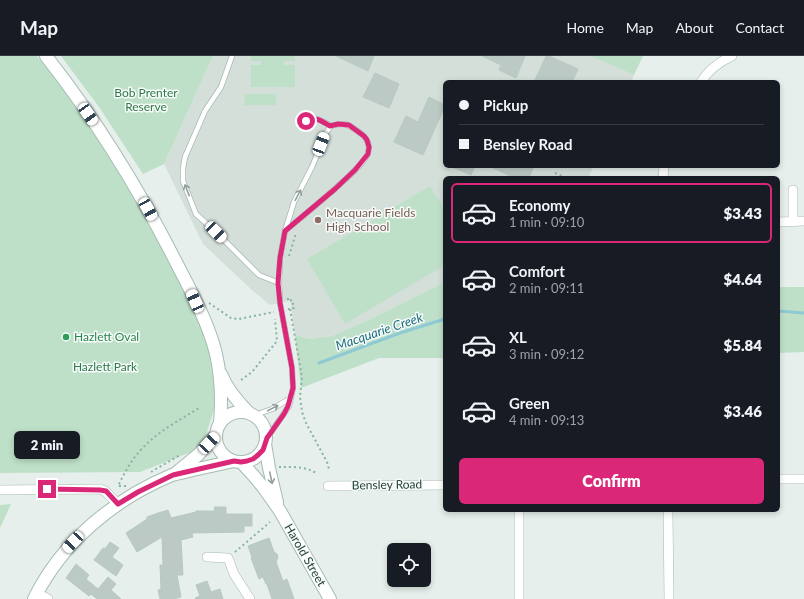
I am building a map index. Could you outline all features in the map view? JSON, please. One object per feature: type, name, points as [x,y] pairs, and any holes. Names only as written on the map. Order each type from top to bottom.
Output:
[{"type":"main road","points":[[35,596],[51,570],[67,549],[92,524],[118,504],[138,492],[173,475],[198,455],[216,435],[220,423],[221,399],[216,352],[189,287],[159,229],[114,152],[46,56]]},
{"type":"main road","points":[[173,475],[237,461],[247,461],[253,459],[263,450],[266,441],[264,425],[233,395],[218,367]]},
{"type":"main road","points":[[220,423],[229,414],[236,412],[242,411],[252,414]]},
{"type":"main road","points":[[216,435],[218,446],[221,451],[229,459],[237,461]]},
{"type":"main road","name":"Harold Street","points":[[266,441],[269,468],[280,511]]},
{"type":"main road","name":"Harold Street","points":[[237,461],[253,475],[280,511],[330,599]]},
{"type":"street","points":[[702,80],[708,72],[720,61],[732,56]]},
{"type":"street","points":[[793,190],[793,221]]},
{"type":"street","points":[[780,222],[804,221]]},
{"type":"street","points":[[780,479],[804,479]]},
{"type":"street","name":"Bensley Road","points":[[328,486],[443,484]]},
{"type":"street","points":[[0,490],[100,490],[106,491],[118,504]]},
{"type":"street","points":[[519,512],[519,599]]},
{"type":"street","points":[[668,512],[669,599]]},
{"type":"street","points":[[207,557],[228,558],[234,574],[250,599]]},
{"type":"street","points":[[35,596],[48,599]]},
{"type":"lane","points":[[232,56],[221,87],[205,110],[185,157],[183,181],[196,214],[259,275],[278,283]]},
{"type":"lane","points":[[304,124],[310,119],[318,118],[330,126]]},
{"type":"lane","points":[[266,441],[284,414],[291,398],[293,388],[292,368],[280,303],[278,283],[280,258],[285,231],[294,202],[312,168],[330,126],[338,124],[349,125],[367,140],[369,147],[368,154],[355,170],[340,184],[285,231]]},
{"type":"lane","points":[[252,414],[272,409],[291,398]]},
{"type":"path","points":[[555,173],[562,176]]},
{"type":"path","points":[[288,260],[296,233]]},
{"type":"path","points":[[287,294],[288,301],[292,300],[294,308],[290,309]]},
{"type":"path","points":[[209,303],[231,318],[239,319],[274,312],[277,341],[252,372],[241,380]]},
{"type":"path","points":[[300,397],[302,412],[306,424],[329,469]]},
{"type":"path","points":[[131,484],[118,486],[132,461],[144,446],[158,434],[199,408]]},
{"type":"path","points":[[151,472],[181,454]]},
{"type":"path","points":[[279,466],[307,469],[316,473]]},
{"type":"path","points":[[228,558],[270,522]]},
{"type":"shaded area","name":"Macquarie Fields High School","points":[[213,56],[590,56],[634,75],[632,80],[443,80],[443,168],[593,168],[589,176],[443,176],[443,283],[381,314],[332,336],[310,339],[295,335],[290,301],[270,305],[203,244],[164,164]]},
{"type":"green space","name":"Hazlett Park","points":[[0,56],[37,56],[67,91],[126,179],[194,309],[208,345],[217,400],[204,441],[194,451],[140,472],[0,473]]},
{"type":"green space","name":"Bob Prenter Reserve","points":[[61,56],[213,56],[164,164],[143,174],[99,107]]},
{"type":"green space","points":[[251,56],[295,56],[295,61],[284,61],[284,65],[295,65],[295,87],[251,87],[251,65],[261,65],[261,61],[251,61]]},
{"type":"green space","points":[[590,56],[643,56],[634,75]]},
{"type":"green space","points":[[245,94],[276,94],[276,105],[244,105]]},
{"type":"green space","points":[[430,186],[443,207],[443,266],[345,324],[307,259]]},
{"type":"green space","points":[[443,283],[443,358],[379,358],[301,388],[295,335],[310,339],[332,336],[381,314]]},
{"type":"green space","points":[[780,287],[804,287],[804,352],[780,353]]},
{"type":"green space","points":[[11,504],[0,528],[0,505]]},
{"type":"building","points":[[336,56],[374,56],[368,71]]},
{"type":"building","points":[[482,56],[525,56],[516,78],[499,70],[501,65]]},
{"type":"building","points":[[546,56],[578,69],[573,80],[535,80]]},
{"type":"building","points":[[375,73],[399,84],[389,108],[363,97]]},
{"type":"building","points":[[429,97],[443,104],[443,110],[423,155],[394,142],[406,116],[418,122]]},
{"type":"building","points":[[455,168],[474,168],[471,175]]},
{"type":"building","points":[[493,168],[533,168],[530,176],[511,176]]},
{"type":"building","points":[[214,507],[226,507],[226,514],[252,514],[252,526],[244,526],[244,532],[192,533],[193,537],[181,540],[183,575],[177,575],[181,597],[174,599],[160,599],[158,590],[161,589],[160,565],[163,565],[162,537],[137,552],[126,533],[147,519],[147,517],[161,512],[168,510],[171,518],[196,511],[215,511]]},
{"type":"building","points":[[269,538],[274,552],[278,557],[276,562],[283,581],[287,579],[294,599],[272,599],[263,577],[259,579],[248,546]]},
{"type":"building","points":[[110,542],[119,548],[112,557],[123,565],[116,576],[94,560],[103,548],[105,549]]},
{"type":"building","points":[[76,564],[89,575],[86,579],[98,589],[108,577],[116,584],[111,590],[121,599],[97,599],[91,594],[89,596],[66,578]]},
{"type":"building","points":[[207,581],[211,592],[220,589],[223,599],[195,598],[200,596],[196,585]]},
{"type":"waterway","name":"Macquarie Creek","points":[[780,311],[804,313]]},
{"type":"waterway","name":"Macquarie Creek","points":[[319,363],[400,333],[443,320]]},
{"type":"place","name":"Macquarie Fields High School","points":[[318,220]]},
{"type":"place","name":"Hazlett Oval","points":[[66,337]]},
{"type":"route","points":[[47,489],[92,489],[106,491],[118,504],[138,492],[173,475],[234,461],[247,461],[253,459],[263,450],[267,438],[288,406],[293,388],[292,368],[280,303],[278,283],[280,258],[285,231],[355,170],[365,159],[368,154],[369,147],[364,136],[349,125],[338,124],[330,126],[318,118],[306,121]]}]
